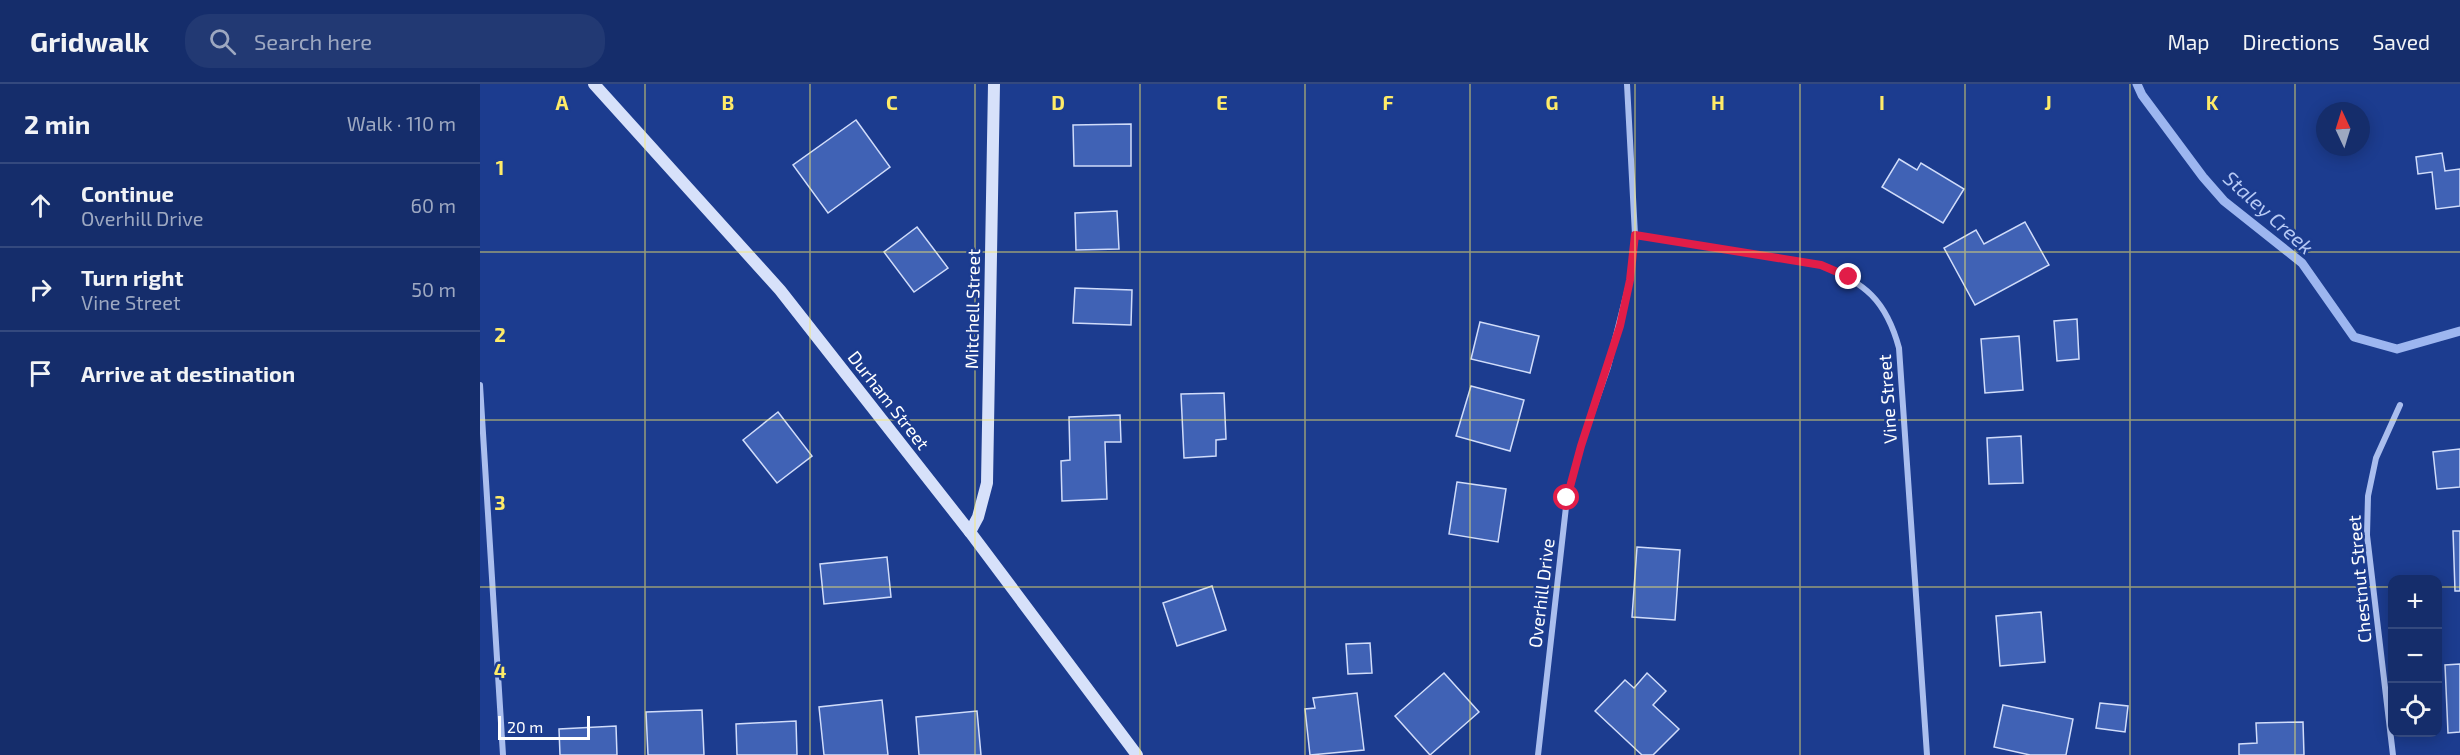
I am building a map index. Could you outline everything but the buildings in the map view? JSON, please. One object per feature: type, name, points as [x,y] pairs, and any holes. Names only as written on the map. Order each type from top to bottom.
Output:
[{"type":"street","name":"Durham Street","points":[[594,84],[780,290],[970,532],[1137,755]]},
{"type":"street","name":"Mitchell Street","points":[[970,532],[978,517],[987,483],[994,84]]},
{"type":"street","name":"Overhill Drive","points":[[1538,755],[1567,498],[1581,446],[1620,326],[1630,280],[1635,235],[1627,84]]},
{"type":"street","name":"Vine Street","points":[[1635,235],[1821,265],[1862,285],[1882,307],[1899,348],[1927,755]]},
{"type":"street","points":[[480,385],[503,755]]},
{"type":"street","name":"Chestnut Street","points":[[2393,755],[2367,534],[2368,496],[2376,458],[2400,405]]},
{"type":"waterway","name":"Staley Creek","points":[[2137,84],[2142,95],[2203,177],[2224,201],[2302,263],[2354,337],[2397,349],[2460,331]]},
{"type":"route","points":[[1567,498],[1581,446],[1620,326],[1630,280],[1635,235],[1821,265],[1849,277]]}]
